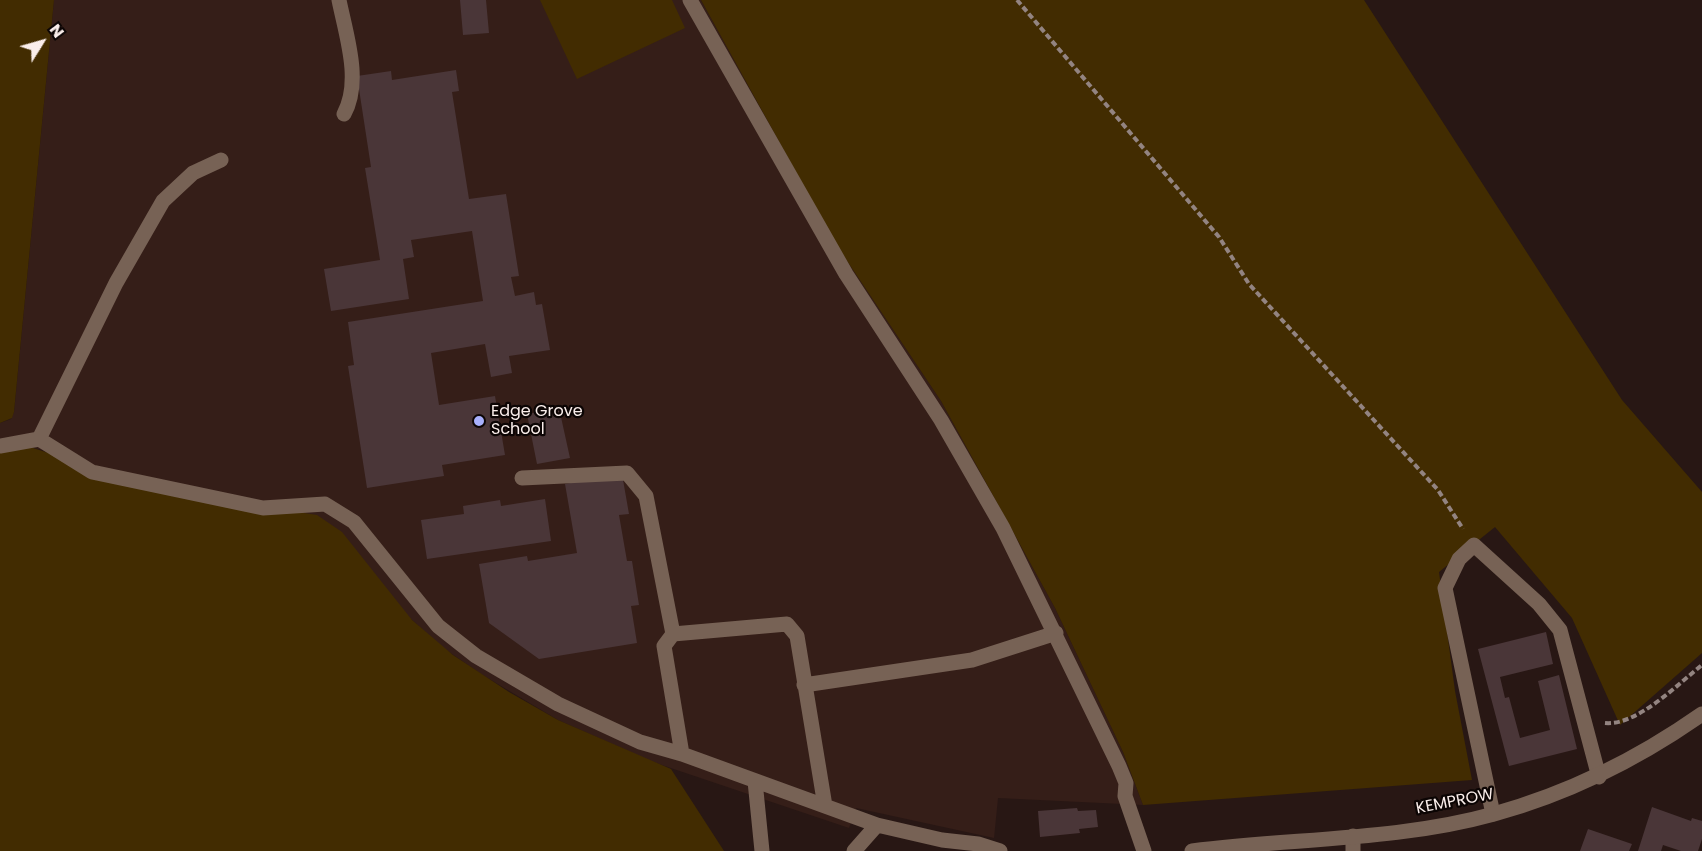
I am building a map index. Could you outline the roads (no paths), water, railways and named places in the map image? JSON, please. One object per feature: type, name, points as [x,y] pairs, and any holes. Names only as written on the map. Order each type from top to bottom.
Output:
[{"type":"street","points":[[339,0],[353,84],[351,102],[344,114]]},
{"type":"street","points":[[690,0],[846,274],[961,453],[1003,528],[1119,766],[1126,783],[1125,796],[1144,851]]},
{"type":"street","points":[[39,439],[116,283],[163,201],[193,173],[221,160]]},
{"type":"street","points":[[0,446],[39,439],[92,472],[263,508],[325,504],[354,522],[438,626],[476,656],[558,704],[640,742],[682,754],[878,825],[943,845],[978,844],[1000,851]]},
{"type":"street","points":[[522,478],[627,473],[646,496],[673,634],[664,646],[682,754]]},
{"type":"street","points":[[1493,814],[1445,588],[1459,559],[1473,545],[1539,604],[1560,630],[1599,777]]},
{"type":"street","points":[[673,634],[787,624],[796,636],[825,806]]},
{"type":"street","points":[[804,685],[972,660],[1056,633]]},
{"type":"street","name":"KEMPROW","points":[[1192,851],[1353,843],[1493,814],[1599,777],[1662,742],[1702,714]]},
{"type":"street","points":[[755,781],[762,851]]},
{"type":"street","points":[[854,851],[878,825]]},
{"type":"place","name":"Edge Grove School","points":[[479,421]]}]
